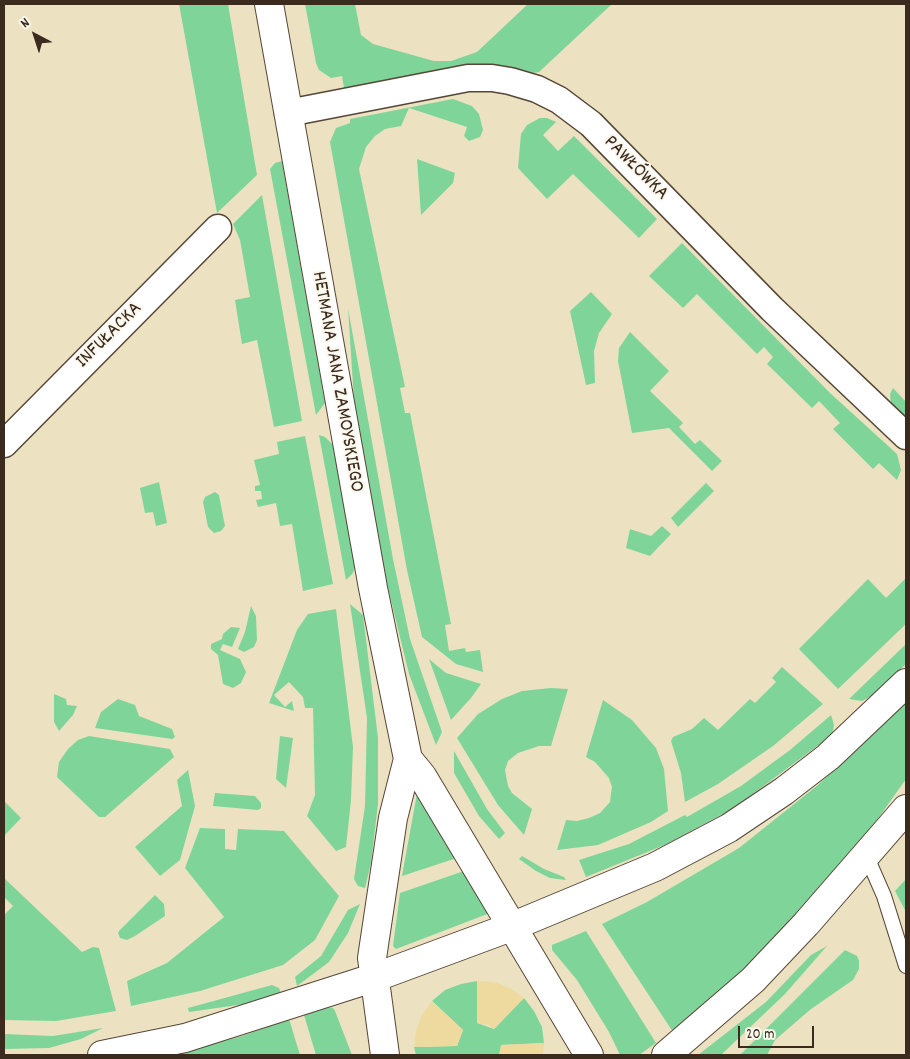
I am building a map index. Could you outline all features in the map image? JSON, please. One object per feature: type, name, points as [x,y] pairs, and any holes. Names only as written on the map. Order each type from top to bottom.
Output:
[{"type":"main road","name":"HETMANA JANA ZAMOYSKIEGO","points":[[269,4],[373,588],[408,760],[393,818],[376,921],[372,958],[385,1055]]},
{"type":"main road","points":[[102,1055],[185,1038],[376,977],[511,927],[655,867],[736,824],[821,763],[906,683]]},
{"type":"main road","name":"HETMANA JANA ZAMOYSKIEGO","points":[[408,760],[422,776],[589,1055]]},
{"type":"main road","points":[[666,1055],[753,980],[906,809]]},
{"type":"street","name":"PAWŁÓWKA","points":[[288,113],[468,78],[492,78],[510,81],[537,89],[559,100],[591,124],[772,309],[906,436]]},
{"type":"street","name":"INFUŁACKA","points":[[4,444],[218,228]]},
{"type":"lane","points":[[866,855],[884,896],[906,966]]},
{"type":"green space","points":[[179,4],[228,4],[257,175],[217,213]]},
{"type":"green space","points":[[305,4],[355,4],[361,35],[373,44],[434,61],[451,61],[477,52],[528,4],[612,4],[539,72],[528,74],[476,66],[455,66],[344,88],[342,76],[331,78],[319,70]]},
{"type":"green space","points":[[453,99],[472,106],[479,114],[483,130],[480,137],[469,141],[464,136],[467,127],[409,108],[401,126],[385,129],[375,136],[366,147],[359,169],[405,387],[400,388],[405,413],[410,413],[451,624],[445,625],[449,651],[465,648],[466,652],[480,650],[483,672],[456,664],[422,637],[407,570],[330,142],[336,128],[350,123],[350,119]]},
{"type":"green space","points":[[540,118],[547,118],[556,122],[543,135],[558,151],[574,136],[657,219],[639,238],[573,174],[547,199],[518,168],[521,134],[527,125]]},
{"type":"green space","points":[[417,159],[455,173],[453,183],[421,215]]},
{"type":"green space","points":[[282,161],[325,403],[316,415],[270,169],[275,163]]},
{"type":"green space","points":[[262,195],[302,421],[274,427],[257,340],[242,344],[235,300],[250,297],[240,240],[233,224]]},
{"type":"green space","points":[[682,243],[830,393],[897,454],[901,470],[897,480],[879,463],[873,469],[833,429],[840,423],[819,401],[812,408],[767,364],[773,357],[764,347],[757,354],[697,294],[683,308],[649,276]]},
{"type":"green space","points":[[591,292],[612,314],[599,333],[594,351],[595,383],[586,385],[570,311]]},
{"type":"green space","points":[[348,308],[393,559],[410,639],[442,732],[436,745],[409,674],[381,559],[355,415]]},
{"type":"green space","points":[[630,332],[669,371],[650,391],[683,423],[679,427],[695,444],[700,440],[722,461],[712,471],[669,428],[632,433],[618,361],[619,348]]},
{"type":"green space","points":[[893,388],[906,402],[906,421],[891,405],[890,394]]},
{"type":"green space","points":[[319,435],[325,437],[333,445],[355,567],[353,573],[346,580]]},
{"type":"green space","points":[[305,436],[333,584],[303,591],[292,524],[280,526],[276,503],[258,507],[256,500],[262,499],[261,491],[255,491],[255,486],[260,485],[254,460],[279,454],[277,442]]},
{"type":"green space","points":[[159,482],[167,523],[156,526],[153,512],[145,513],[140,488]]},
{"type":"green space","points":[[706,483],[714,491],[678,527],[671,518]]},
{"type":"green space","points":[[215,492],[219,495],[225,526],[221,531],[214,533],[208,527],[203,502],[205,497]]},
{"type":"green space","points":[[662,526],[671,534],[650,556],[626,548],[630,529],[651,536]]},
{"type":"green space","points":[[906,578],[906,624],[838,689],[799,649],[868,579],[886,598]]},
{"type":"green space","points":[[350,604],[363,615],[378,738],[378,804],[371,863],[365,888],[358,886],[354,879],[365,806],[367,718]]},
{"type":"green space","points":[[251,606],[256,616],[257,640],[254,647],[244,652],[238,649],[245,632]]},
{"type":"green space","points":[[336,609],[353,747],[351,800],[346,847],[336,851],[307,816],[315,795],[313,708],[305,708],[303,697],[289,682],[274,695],[285,707],[292,701],[294,711],[269,703],[297,630],[308,614]]},
{"type":"green space","points":[[231,627],[240,628],[232,647],[223,644],[220,650],[240,659],[246,672],[241,683],[233,688],[223,684],[218,655],[211,649],[211,644],[222,639],[223,634]]},
{"type":"green space","points":[[906,644],[906,664],[875,694],[862,701],[849,699]]},
{"type":"green space","points":[[429,659],[446,673],[481,684],[451,720]]},
{"type":"green space","points":[[782,667],[823,704],[773,746],[718,784],[685,802],[681,773],[671,741],[673,737],[692,729],[704,718],[718,730],[750,699],[755,703],[776,682],[772,678]]},
{"type":"green space","points":[[551,688],[568,689],[551,746],[539,746],[518,753],[508,761],[505,770],[508,786],[512,793],[532,809],[524,835],[498,805],[457,738],[478,714],[502,699],[522,691]]},
{"type":"green space","points":[[54,694],[66,699],[67,705],[77,706],[73,715],[59,731],[54,722]]},
{"type":"green space","points":[[118,699],[135,705],[139,716],[172,729],[175,737],[172,739],[95,728],[101,712]]},
{"type":"green space","points":[[603,700],[632,720],[656,748],[664,769],[668,811],[651,822],[598,845],[557,850],[566,820],[577,821],[589,818],[600,813],[610,802],[612,787],[609,778],[595,762],[586,757]]},
{"type":"green space","points":[[906,702],[906,779],[872,827],[803,910],[734,982],[673,1032],[602,924],[647,902],[739,848],[818,785]]},
{"type":"green space","points":[[831,715],[834,725],[832,735],[734,808],[667,844],[586,877],[579,860],[629,844],[685,815],[687,817],[741,786],[790,750]]},
{"type":"green space","points":[[89,736],[170,749],[174,757],[105,817],[99,817],[57,777],[59,762],[68,749],[78,740]]},
{"type":"green space","points":[[280,736],[293,738],[286,788],[276,779]]},
{"type":"green space","points":[[454,751],[487,809],[505,833],[499,839],[479,816],[454,773]]},
{"type":"green space","points":[[188,770],[195,806],[180,860],[160,876],[135,847],[182,806],[177,780]]},
{"type":"green space","points":[[418,788],[460,857],[402,876]]},
{"type":"green space","points":[[215,793],[255,796],[261,803],[261,808],[258,810],[213,806]]},
{"type":"green space","points":[[4,801],[21,818],[4,836]]},
{"type":"green space","points":[[200,828],[225,829],[225,849],[236,850],[238,829],[284,831],[339,896],[315,940],[283,965],[200,991],[131,1006],[127,981],[167,963],[224,917],[185,868]]},
{"type":"green space","points":[[522,856],[544,869],[564,877],[566,880],[550,878],[536,871],[519,859]]},
{"type":"green space","points":[[467,870],[490,913],[396,949],[393,946],[400,893]]},
{"type":"green space","points":[[4,878],[82,952],[93,947],[99,948],[116,1011],[56,1021],[4,1020],[4,915],[13,906],[4,897]]},
{"type":"green space","points":[[906,879],[906,912],[895,891]]},
{"type":"green space","points":[[155,895],[164,904],[165,916],[127,940],[120,938],[119,931]]},
{"type":"green space","points":[[360,904],[348,933],[329,962],[297,986],[295,977],[321,956],[348,910]]},
{"type":"green space","points":[[586,931],[656,1043],[639,1055],[620,1055],[609,1032],[577,980],[552,950],[552,945]]},
{"type":"green space","points":[[827,946],[785,994],[721,1055],[698,1055],[766,1002],[811,955]]},
{"type":"green space","points":[[845,950],[857,956],[859,961],[859,969],[853,980],[811,1009],[775,1040],[767,1055],[740,1055]]},
{"type":"green space","points":[[477,981],[477,1023],[494,1029],[524,998],[534,1011],[542,1027],[544,1043],[502,1045],[499,1055],[416,1055],[414,1047],[457,1046],[463,1030],[432,1001],[445,990]]},
{"type":"green space","points":[[272,985],[279,988],[281,993],[245,1004],[189,1012],[188,1008]]},
{"type":"green space","points":[[327,1007],[333,1008],[335,1011],[352,1055],[316,1055],[304,1015]]},
{"type":"green space","points":[[289,1019],[300,1055],[172,1055],[242,1036]]},
{"type":"green space","points":[[103,1028],[81,1039],[49,1048],[4,1049],[4,1034],[53,1036]]},
{"type":"sand","points":[[477,981],[494,982],[510,988],[524,998],[494,1029],[489,1025],[477,1023]]},
{"type":"sand","points":[[432,1001],[463,1030],[457,1046],[414,1047],[416,1031],[422,1015]]},
{"type":"sand","points":[[544,1043],[543,1055],[499,1055],[501,1045]]}]
